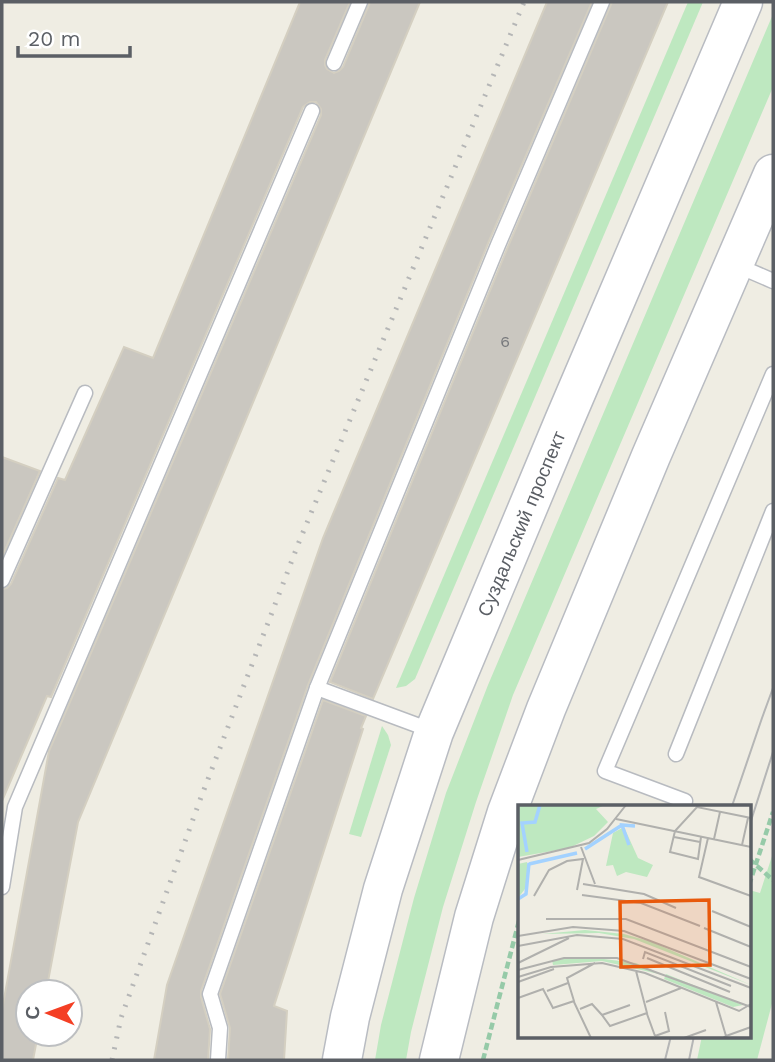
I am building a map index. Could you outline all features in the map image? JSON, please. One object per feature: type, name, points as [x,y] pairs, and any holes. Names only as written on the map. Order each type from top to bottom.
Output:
[{"type":"main road","name":"Суздальский проспект","points":[[342,1060],[350,1017],[383,889],[434,732],[743,2]]},
{"type":"main road","points":[[439,1060],[474,916],[511,799],[545,709],[651,456],[773,174]]},
{"type":"lane","points":[[334,63],[360,2]]},
{"type":"lane","points":[[218,1060],[220,1028],[210,994],[317,688],[498,245],[602,2]]},
{"type":"lane","points":[[2,887],[15,807],[312,111]]},
{"type":"lane","points":[[735,264],[773,281]]},
{"type":"lane","points":[[685,801],[605,771],[773,374]]},
{"type":"lane","points":[[2,580],[85,393]]},
{"type":"lane","points":[[676,754],[773,511]]},
{"type":"lane","points":[[317,688],[434,732]]},
{"type":"path","points":[[750,883],[773,813]]},
{"type":"path","points":[[750,860],[773,880]]},
{"type":"path","points":[[483,1060],[518,925]]},
{"type":"green space","points":[[688,2],[703,2],[415,679],[406,686],[396,688]]},
{"type":"green space","points":[[773,14],[773,87],[513,695],[443,907],[406,1060],[375,1060],[381,1025],[414,898],[446,793],[488,685]]},
{"type":"green space","points":[[382,726],[391,745],[361,837],[349,834]]},
{"type":"green space","points":[[773,853],[773,1000],[757,1060],[697,1060],[702,1038],[750,1038],[750,890],[760,893]]},
{"type":"building","points":[[300,2],[350,2],[325,60],[327,69],[334,73],[343,67],[370,2],[420,2],[78,822],[49,978],[14,978],[14,1048],[35,1048],[33,1060],[2,1060],[2,1010],[49,751],[321,115],[321,109],[316,102],[310,102],[303,107],[51,697],[47,696],[2,801],[2,589],[11,584],[58,478],[65,480],[124,347],[153,358]]},
{"type":"building","points":[[547,2],[592,2],[489,241],[308,685],[201,991],[210,1029],[208,1060],[154,1060],[167,985],[323,538]]},
{"type":"building","points":[[612,2],[668,2],[373,699],[330,682],[507,249]]},
{"type":"building","points":[[2,457],[40,471],[2,557]]},
{"type":"building","points":[[323,700],[366,716],[274,1006],[287,1011],[284,1060],[228,1060],[230,1028],[220,994]]},
{"type":"tram line","points":[[732,805],[773,688]]},
{"type":"tram line","points":[[750,824],[773,752]]},
{"type":"tram line","points":[[665,1060],[670,1038]]},
{"type":"tram line","points":[[689,1060],[694,1038]]},
{"type":"railway","points":[[112,1060],[121,1018],[200,800],[299,542],[524,2]]}]
